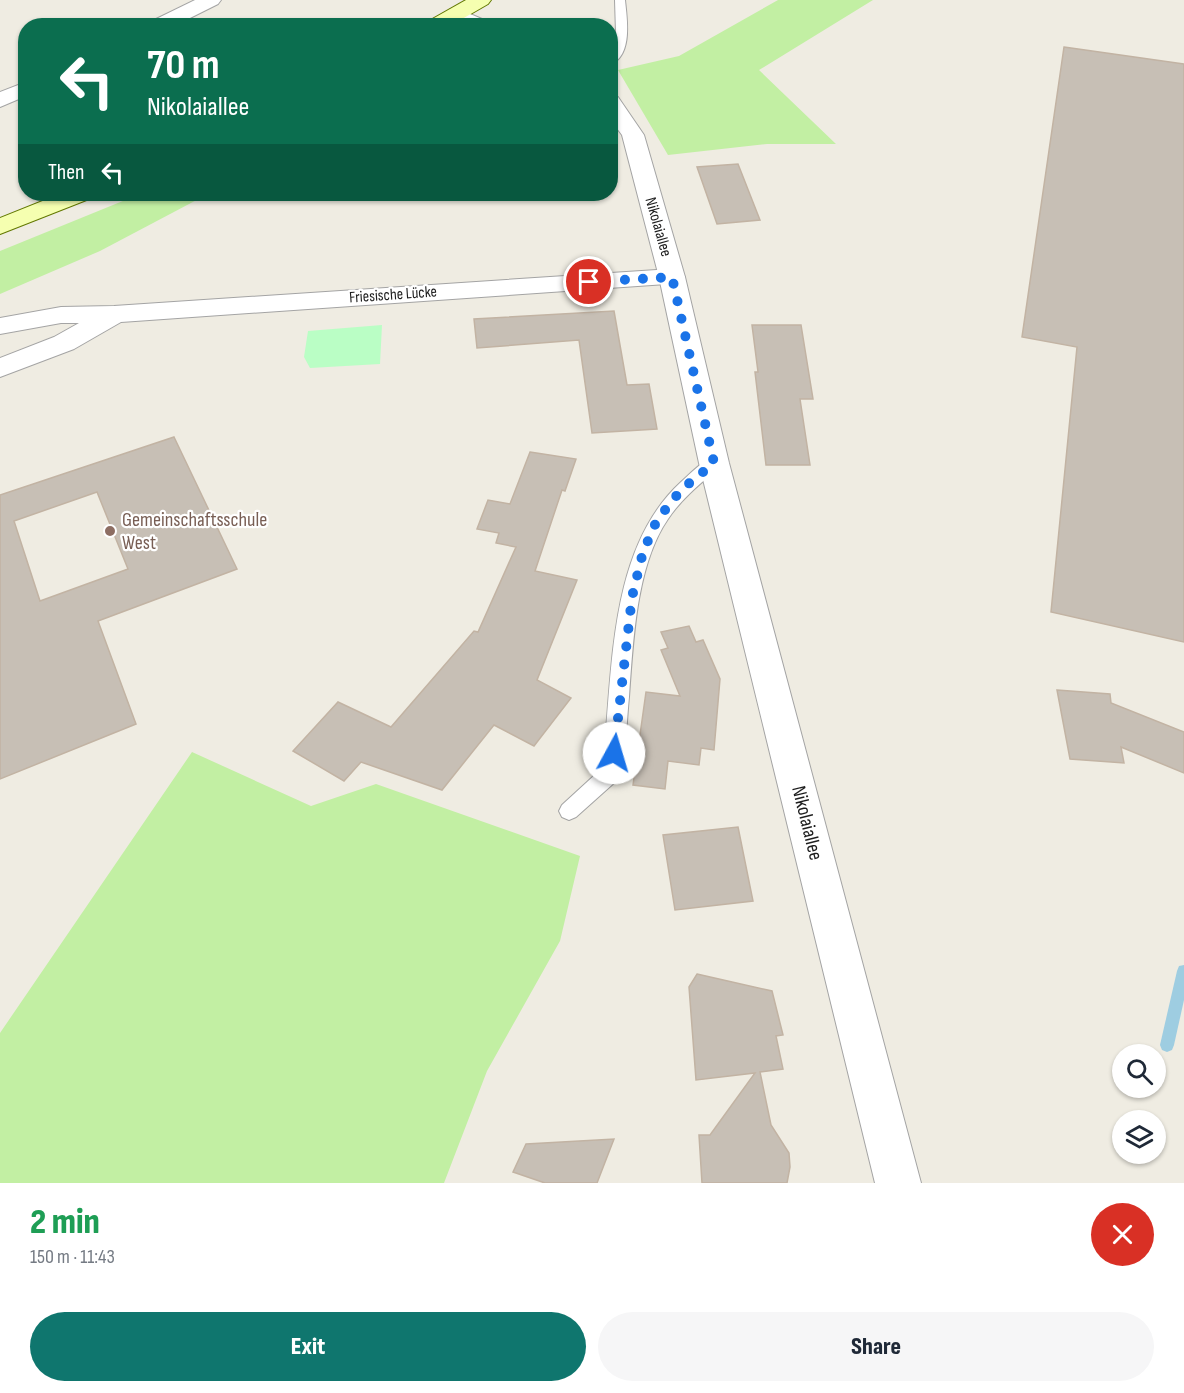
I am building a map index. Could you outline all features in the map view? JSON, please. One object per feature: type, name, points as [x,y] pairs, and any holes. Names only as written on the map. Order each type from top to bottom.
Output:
[{"type":"main road","points":[[449,18],[481,0]]},
{"type":"main road","points":[[0,227],[63,201]]},
{"type":"street","points":[[174,18],[211,0]]},
{"type":"street","points":[[456,14],[465,18]]},
{"type":"street","points":[[0,100],[18,92]]},
{"type":"street","name":"Nikolaiallee","points":[[618,113],[633,135],[672,277],[714,463],[898,1183]]},
{"type":"street","name":"Friesische Lücke","points":[[0,326],[61,315],[114,314],[672,277]]},
{"type":"street","name":"Friesische Lücke","points":[[0,369],[64,344],[114,314]]},
{"type":"lane","points":[[618,52],[621,43],[620,0]]},
{"type":"lane","points":[[569,811],[607,777],[614,753],[632,597],[643,552],[657,520],[681,490],[714,463]]},
{"type":"green space","points":[[778,0],[873,0],[759,70],[836,144],[767,144],[668,155],[618,70],[679,56]]},
{"type":"green space","points":[[123,201],[195,201],[100,251],[0,294],[0,251]]},
{"type":"green space","points":[[382,325],[380,364],[310,368],[304,357],[308,331]]},
{"type":"green space","points":[[192,752],[311,806],[376,784],[580,856],[560,941],[487,1071],[444,1183],[0,1183],[0,1033]]},
{"type":"building","points":[[1064,47],[1184,64],[1184,642],[1051,612],[1077,347],[1022,337]]},
{"type":"building","points":[[738,164],[760,220],[717,224],[697,167]]},
{"type":"building","points":[[614,311],[627,385],[649,384],[657,429],[592,433],[579,340],[477,348],[474,319]]},
{"type":"building","points":[[752,325],[801,325],[813,399],[800,399],[810,465],[766,465]]},
{"type":"building","name":"Gemeinschaftsschule West","points":[[174,437],[237,569],[98,621],[136,724],[0,779],[0,495]],"holes":[[[97,492],[128,569],[40,601],[14,521]]]},
{"type":"building","points":[[530,452],[576,459],[565,491],[562,490],[535,571],[577,580],[537,680],[571,698],[534,746],[494,725],[442,790],[361,762],[344,781],[293,751],[338,702],[391,727],[474,631],[478,632],[516,547],[496,543],[499,533],[477,529],[488,500],[510,504]]},
{"type":"building","points":[[689,626],[696,642],[703,640],[720,679],[714,750],[701,748],[699,765],[668,761],[665,789],[633,785],[646,692],[680,696],[661,650],[668,648],[661,632]]},
{"type":"building","points":[[1057,690],[1110,694],[1111,703],[1184,732],[1184,773],[1121,747],[1124,763],[1070,759]]},
{"type":"building","points":[[738,827],[753,901],[675,910],[663,835]]},
{"type":"building","points":[[697,974],[772,991],[783,1035],[776,1036],[783,1069],[760,1072],[771,1125],[789,1153],[790,1167],[787,1183],[702,1183],[699,1135],[710,1135],[755,1073],[696,1080],[689,987]]},
{"type":"building","points":[[614,1139],[597,1183],[545,1183],[513,1172],[526,1144]]},
{"type":"waterway","points":[[1167,1045],[1184,971]]},
{"type":"place","name":"Gemeinschaftsschule West","points":[[110,531]]},
{"type":"route","points":[[589,282],[672,277],[714,463],[681,490],[657,520],[643,552],[632,597],[614,753]]}]
